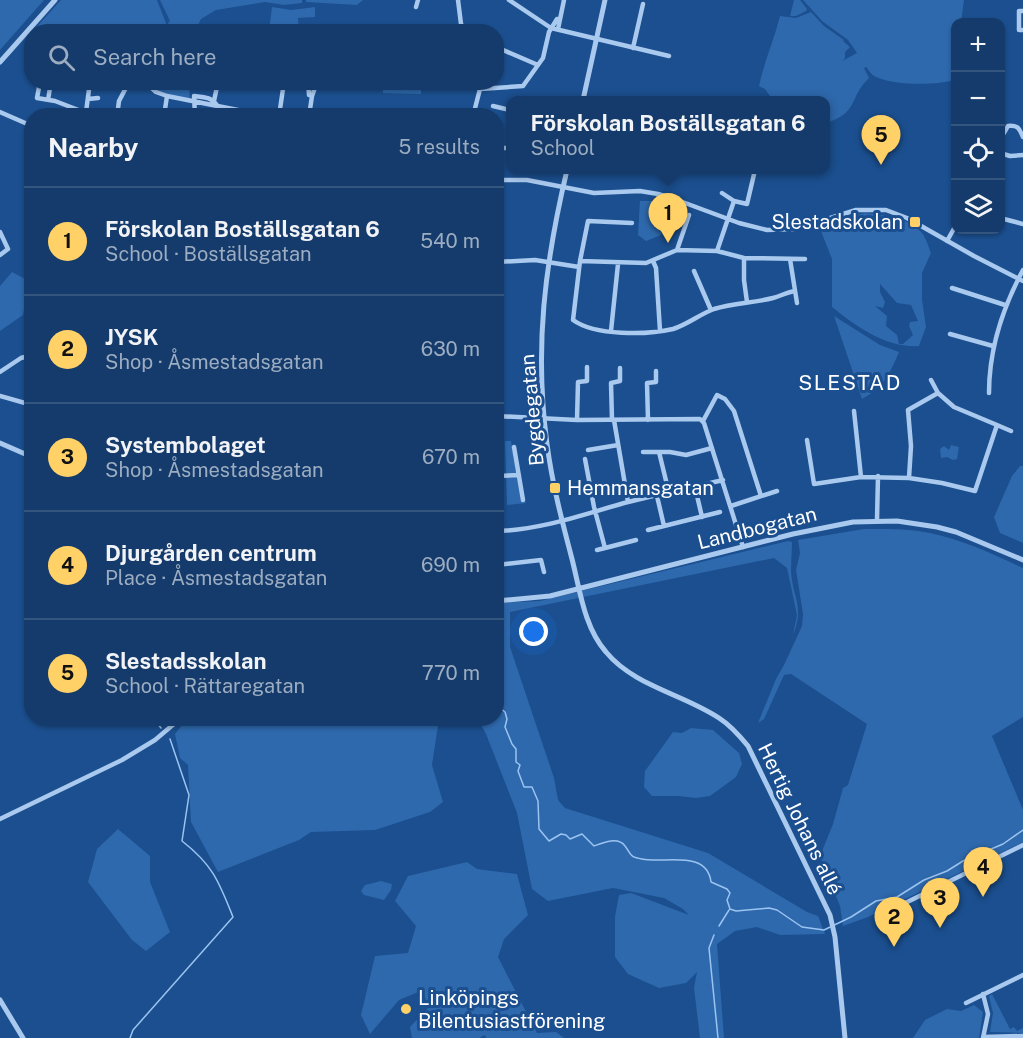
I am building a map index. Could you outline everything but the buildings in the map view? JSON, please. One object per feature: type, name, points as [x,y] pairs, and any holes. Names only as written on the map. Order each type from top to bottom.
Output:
[{"type":"street","points":[[34,24],[55,0]]},
{"type":"street","points":[[416,7],[418,0]]},
{"type":"street","points":[[509,0],[551,28],[669,56]]},
{"type":"street","points":[[558,29],[564,0]]},
{"type":"street","points":[[584,96],[605,0]]},
{"type":"street","points":[[460,24],[458,1],[465,1]]},
{"type":"street","points":[[633,48],[643,4]]},
{"type":"street","points":[[1023,11],[1019,11],[1020,30],[1023,30]]},
{"type":"street","points":[[460,17],[466,16]]},
{"type":"street","points":[[504,87],[523,86],[543,58],[551,28],[557,19],[560,19]]},
{"type":"street","points":[[0,62],[24,35]]},
{"type":"street","points":[[504,50],[538,65]]},
{"type":"street","points":[[39,90],[38,98],[73,108]]},
{"type":"street","points":[[48,100],[50,90]]},
{"type":"street","points":[[87,108],[89,90]]},
{"type":"street","points":[[118,108],[125,90]]},
{"type":"street","points":[[154,90],[167,96],[222,108]]},
{"type":"street","points":[[216,90],[214,100],[218,107]]},
{"type":"street","points":[[280,108],[283,90]]},
{"type":"street","points":[[309,90],[309,95],[312,96]]},
{"type":"street","points":[[310,108],[314,90]]},
{"type":"street","points":[[474,108],[480,90]]},
{"type":"street","points":[[164,108],[167,96]]},
{"type":"street","points":[[195,108],[194,96],[214,100]]},
{"type":"street","points":[[88,99],[98,98]]},
{"type":"street","points":[[493,106],[502,108]]},
{"type":"street","points":[[0,112],[24,122]]},
{"type":"street","points":[[1005,131],[1008,126],[1016,126],[1019,127],[1023,137]]},
{"type":"street","points":[[1005,154],[1023,155]]},
{"type":"street","name":"Bygdegatan","points":[[566,174],[548,263],[541,359],[544,418],[550,467],[579,588]]},
{"type":"street","points":[[722,193],[734,201],[747,204],[753,174]]},
{"type":"street","points":[[504,180],[527,180],[594,193],[640,191],[658,194],[757,229],[776,231],[795,229],[856,210],[886,210],[907,218],[1021,280]]},
{"type":"street","points":[[717,251],[734,201]]},
{"type":"street","points":[[677,250],[689,214]]},
{"type":"street","points":[[1005,219],[1023,224]]},
{"type":"street","points":[[632,223],[588,221],[573,320],[597,329],[611,331],[640,333],[660,331],[674,329],[711,310],[775,298],[795,291]]},
{"type":"street","points":[[0,232],[8,249],[0,255]]},
{"type":"street","points":[[947,241],[951,234]]},
{"type":"street","points":[[504,262],[530,260],[548,263],[618,264],[653,261],[677,250],[717,251],[744,258],[805,259]]},
{"type":"street","points":[[744,258],[747,302]]},
{"type":"street","points":[[790,259],[797,303]]},
{"type":"street","points":[[653,261],[656,268],[660,331]]},
{"type":"street","points":[[611,331],[618,264]]},
{"type":"street","points":[[989,393],[993,346],[1005,305],[1021,280],[1023,270]]},
{"type":"street","points":[[694,271],[711,310]]},
{"type":"street","points":[[952,288],[1005,305]]},
{"type":"street","points":[[950,334],[993,346]]},
{"type":"street","points":[[0,372],[24,357]]},
{"type":"street","points":[[578,420],[578,382],[587,381],[587,367]]},
{"type":"street","points":[[620,368],[620,381],[611,383],[613,420],[628,502]]},
{"type":"street","points":[[648,420],[647,383],[656,382],[656,370]]},
{"type":"street","points":[[931,380],[938,393],[954,407],[1011,431]]},
{"type":"street","points":[[909,478],[911,446],[908,410],[938,393]]},
{"type":"street","points":[[743,547],[703,421],[715,394],[725,399],[734,411],[761,496]]},
{"type":"street","points":[[0,396],[24,403]]},
{"type":"street","points":[[854,411],[861,477]]},
{"type":"street","points":[[504,416],[578,420],[697,419],[703,421]]},
{"type":"street","points":[[807,440],[812,484],[878,476],[942,483],[975,492],[997,425]]},
{"type":"street","points":[[0,443],[24,454]]},
{"type":"street","points":[[588,450],[618,445]]},
{"type":"street","points":[[513,447],[523,500]]},
{"type":"street","points":[[643,453],[686,454],[712,448]]},
{"type":"street","points":[[659,452],[669,493]]},
{"type":"street","points":[[585,459],[595,512],[605,548]]},
{"type":"street","points":[[504,476],[519,475]]},
{"type":"street","points":[[877,520],[878,476]]},
{"type":"street","points":[[504,530],[527,529],[562,522],[628,502],[723,480]]},
{"type":"street","points":[[695,487],[702,517]]},
{"type":"street","points":[[731,506],[777,491]]},
{"type":"street","points":[[657,496],[664,526]]},
{"type":"street","points":[[648,530],[720,513]]},
{"type":"street","name":"Landbogatan","points":[[504,601],[550,596],[829,525],[877,520],[937,527],[956,532],[1023,560]]},
{"type":"street","points":[[597,550],[636,540]]},
{"type":"street","points":[[504,564],[541,560],[544,572]]},
{"type":"street","name":"Hertig Johans allé","points":[[579,588],[594,634],[605,652],[614,661],[635,676],[719,718],[748,746],[820,891],[831,918],[845,1038]]},
{"type":"street","points":[[0,819],[122,760],[156,740],[172,726]]},
{"type":"street","points":[[891,910],[1023,845]]},
{"type":"street","points":[[966,1003],[1023,975]]},
{"type":"street","points":[[983,994],[988,1014],[983,1037],[1023,1036]]},
{"type":"street","points":[[0,1000],[23,1038]]},
{"type":"shaded area","points":[[0,0],[44,0],[0,50]]},
{"type":"shaded area","points":[[61,0],[157,0],[166,24],[39,24]]},
{"type":"shaded area","points":[[160,0],[302,0],[302,3],[284,5],[265,2],[216,10],[201,19],[198,24],[168,24],[170,21]]},
{"type":"shaded area","points":[[306,0],[363,0],[357,5],[306,2]]},
{"type":"shaded area","points":[[794,0],[800,0],[807,9],[796,16],[790,16]]},
{"type":"shaded area","points":[[803,0],[964,0],[962,18],[951,18],[951,80],[925,84],[893,82],[874,76],[866,67],[864,68],[869,78],[849,109],[830,122],[830,96],[770,96],[765,89],[759,86],[780,16],[796,18],[811,12],[850,47],[845,52],[845,58],[842,61],[857,53],[848,40],[822,21]]},
{"type":"shaded area","points":[[272,7],[291,10],[315,7],[315,17],[298,18],[298,24],[270,24]]},
{"type":"shaded area","points":[[156,90],[189,90],[190,103],[163,96]]},
{"type":"shaded area","points":[[383,90],[421,90],[421,94],[383,93]]},
{"type":"shaded area","points":[[640,201],[653,201],[670,206],[661,235],[646,241],[638,235]]},
{"type":"shaded area","points":[[865,213],[894,218],[914,226],[924,236],[931,253],[922,273],[922,300],[926,327],[919,346],[895,344],[872,335],[832,307],[832,259],[819,226]],"holes":[[[880,284],[897,303],[911,305],[918,321],[910,322],[909,326],[913,335],[903,344],[899,344],[897,335],[886,326],[887,316],[875,306],[883,308],[885,302],[880,292]]]},
{"type":"shaded area","points":[[12,272],[24,278],[23,315],[0,331],[0,286]]},
{"type":"shaded area","points":[[834,316],[880,345],[899,352],[885,380],[876,390],[862,399]]},
{"type":"shaded area","points":[[505,441],[511,441],[521,501],[526,503],[507,505]]},
{"type":"shaded area","points":[[951,445],[959,447],[957,459],[941,458],[940,449],[944,446],[949,450]]},
{"type":"shaded area","points":[[1020,466],[1023,466],[1023,543],[1000,533],[994,517],[1012,476]]},
{"type":"shaded area","points":[[864,529],[897,529],[930,533],[978,548],[1023,568],[1023,717],[992,736],[1023,810],[1023,842],[868,917],[843,926],[840,906],[820,856],[833,824],[843,788],[848,785],[867,724],[791,674],[784,675],[764,719],[758,723],[802,626],[803,614],[796,570],[800,553],[798,540]]},
{"type":"shaded area","points":[[788,541],[792,542],[791,570],[798,609],[798,616],[793,635],[797,615],[787,568],[774,558],[510,612],[510,647],[554,778],[558,800],[565,808],[708,853],[807,912],[818,916],[825,934],[780,935],[757,927],[735,931],[717,944],[724,1038],[700,1038],[694,988],[697,972],[686,983],[659,988],[628,974],[615,957],[615,917],[619,895],[631,893],[689,915],[683,909],[664,898],[613,888],[548,901],[532,889],[517,813],[482,726],[504,726],[504,603],[540,601]]},
{"type":"shaded area","points":[[181,726],[438,726],[432,765],[443,802],[430,812],[375,830],[311,832],[299,840],[218,872],[191,822],[188,765],[180,758],[175,734]]},
{"type":"shaded area","points":[[691,728],[713,730],[739,753],[742,764],[736,777],[710,796],[696,798],[652,796],[644,787],[645,771],[673,732],[682,733]]},
{"type":"shaded area","points":[[118,829],[150,856],[150,882],[170,932],[146,951],[132,940],[88,882],[97,849]]},
{"type":"shaded area","points":[[467,862],[477,869],[517,874],[528,915],[504,939],[498,957],[537,1033],[556,1032],[564,1038],[486,1038],[485,1035],[479,1038],[412,1038],[410,1027],[428,1008],[423,990],[399,1000],[370,1034],[361,1015],[375,956],[408,953],[416,926],[395,901],[408,876]]},
{"type":"shaded area","points":[[381,881],[392,884],[384,900],[364,895],[361,891],[365,885]]},
{"type":"shaded area","points":[[992,994],[1010,1029],[1014,1027],[1017,1031],[1023,1028],[1023,1033],[990,1032],[993,1013],[989,996]]},
{"type":"shaded area","points":[[974,1005],[983,1012],[979,1038],[913,1038],[925,1020],[947,1009],[961,1011]]},
{"type":"waterway","points":[[504,711],[507,719],[505,727],[516,749],[516,762],[520,765],[518,771],[524,787],[532,787],[538,801],[539,829],[549,841],[561,834],[570,839],[582,834],[594,846],[618,841],[631,855],[638,858],[683,860],[702,865],[708,872],[711,882],[727,889],[730,893],[727,900],[730,909],[736,911],[769,908],[777,910],[802,927],[824,930],[876,901],[897,897],[924,880],[1003,844],[1023,830]]},
{"type":"waterway","points":[[130,1038],[133,1030],[233,917],[208,866],[182,841],[189,795],[170,739]]},
{"type":"waterway","points":[[719,926],[729,910]]},
{"type":"waterway","points":[[714,935],[709,948],[718,1038]]},
{"type":"place","name":"Slestadsskolan","points":[[881,165]]},
{"type":"place","name":"Slestadskolan","points":[[915,222]]},
{"type":"place","name":"Förskolan Boställsgatan 6","points":[[668,243]]},
{"type":"place","name":"Hemmansgatan","points":[[555,488]]},
{"type":"place","name":"Djurgården centrum","points":[[983,897]]},
{"type":"place","name":"Systembolaget","points":[[940,928]]},
{"type":"place","name":"JYSK","points":[[894,947]]},
{"type":"place","name":"Linköpings Bilentusiastförening","points":[[406,1009]]},
{"type":"district","name":"SLESTAD","points":[[850,383]]}]
